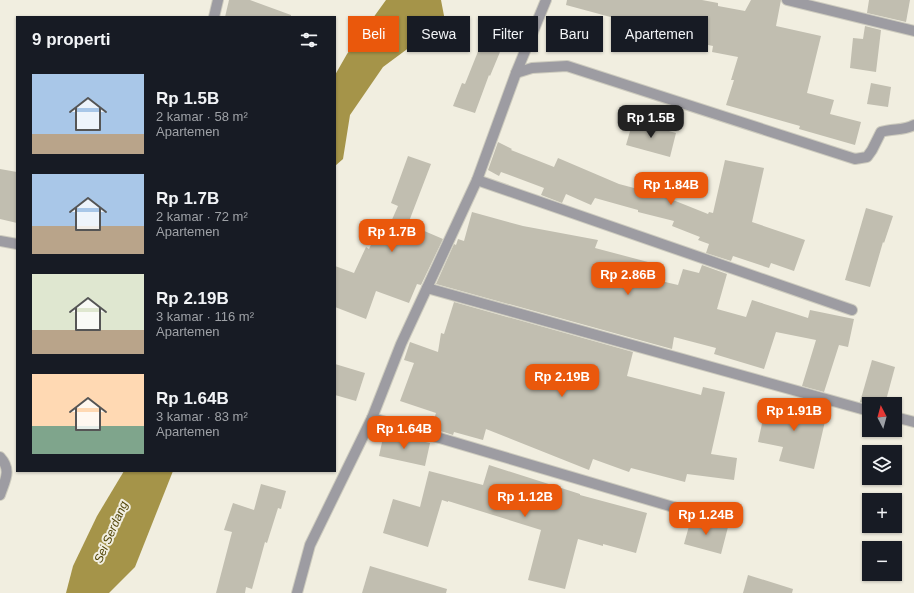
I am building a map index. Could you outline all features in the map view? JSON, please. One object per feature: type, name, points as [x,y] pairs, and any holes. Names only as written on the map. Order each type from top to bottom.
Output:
[{"type":"street","points":[[214,16],[218,0]]},
{"type":"street","points":[[297,593],[310,545],[372,418],[401,344],[477,180],[516,73],[546,0]]},
{"type":"street","points":[[787,0],[914,31]]},
{"type":"street","points":[[516,73],[532,68],[567,66],[855,159],[866,157],[872,150],[881,132],[889,129],[908,129],[914,125]]},
{"type":"street","points":[[477,180],[852,310]]},
{"type":"street","points":[[0,241],[16,244]]},
{"type":"street","points":[[427,288],[862,409]]},
{"type":"street","points":[[372,418],[697,514]]},
{"type":"street","points":[[902,419],[914,422]]},
{"type":"street","points":[[0,457],[5,463],[7,475],[0,495]]},
{"type":"water","points":[[386,0],[441,0],[444,16],[407,16],[407,49],[383,67],[350,115],[343,159],[336,165],[336,73],[348,52],[399,52],[399,16],[374,16]]},
{"type":"water","name":"Sei Serdang","points":[[123,472],[173,472],[135,567],[109,593],[66,593],[73,566],[97,516]]},
{"type":"building","points":[[229,0],[250,0],[291,15],[291,16],[225,16]]},
{"type":"building","points":[[567,0],[702,0],[718,3],[718,6],[745,11],[751,0],[781,0],[776,26],[821,36],[807,93],[834,100],[830,114],[861,122],[855,145],[799,129],[800,126],[726,105],[734,80],[731,80],[738,57],[712,52],[713,46],[708,45],[708,16],[611,17],[566,5]]},
{"type":"building","points":[[869,0],[910,0],[906,22],[867,13]]},
{"type":"building","points":[[865,26],[881,30],[876,72],[850,68],[853,38],[863,39]]},
{"type":"building","points":[[478,52],[500,52],[490,76],[489,75],[475,113],[453,106],[462,83],[465,84]]},
{"type":"building","points":[[871,83],[891,87],[888,107],[867,104]]},
{"type":"building","points":[[633,121],[676,133],[670,157],[626,145]]},
{"type":"building","points":[[498,142],[512,149],[511,150],[554,167],[558,158],[619,184],[668,197],[708,214],[709,212],[713,213],[725,160],[764,168],[752,222],[805,240],[794,271],[771,263],[769,268],[733,256],[731,261],[706,253],[709,244],[698,240],[700,237],[672,226],[674,221],[638,212],[638,210],[595,198],[591,205],[566,194],[562,203],[541,195],[544,188],[501,172],[499,176],[488,170]]},
{"type":"building","points":[[408,156],[431,164],[408,224],[443,239],[421,285],[417,284],[409,303],[376,291],[366,319],[336,307],[336,266],[354,273],[366,247],[369,249],[375,236],[383,240],[398,206],[391,203]]},
{"type":"building","points":[[0,169],[16,172],[16,223],[0,219]]},
{"type":"building","points":[[866,208],[893,216],[884,243],[883,242],[870,287],[845,280]]},
{"type":"building","points":[[472,212],[523,226],[598,240],[595,248],[648,262],[644,277],[678,285],[683,269],[699,273],[702,265],[727,274],[717,309],[746,317],[752,300],[808,318],[810,310],[854,319],[848,347],[839,345],[824,392],[802,386],[816,340],[776,332],[764,369],[714,354],[716,348],[674,337],[672,349],[436,284],[454,244],[456,245],[458,239],[464,241]]},
{"type":"building","points":[[454,302],[633,352],[627,376],[701,395],[703,387],[725,392],[711,454],[737,458],[734,480],[687,474],[685,482],[631,468],[629,472],[593,459],[589,470],[486,429],[483,440],[454,432],[453,435],[431,428],[436,413],[400,401],[414,363],[404,360],[410,342],[438,352],[441,333],[444,334]]},
{"type":"building","points":[[872,360],[895,367],[887,397],[862,397],[862,402],[860,402]]},
{"type":"building","points":[[336,364],[365,373],[356,401],[336,395]]},
{"type":"building","points":[[798,398],[820,404],[817,415],[826,417],[814,469],[779,461],[783,447],[758,442],[766,405],[794,410]]},
{"type":"building","points":[[384,433],[430,443],[425,466],[379,456]]},
{"type":"building","points":[[489,465],[580,495],[647,513],[636,553],[578,539],[565,589],[528,580],[541,530],[448,501],[442,500],[428,547],[383,533],[393,499],[420,507],[429,471],[483,485]]},
{"type":"building","points":[[261,484],[286,491],[281,509],[278,508],[267,543],[265,542],[252,589],[246,587],[245,593],[216,593],[232,532],[224,530],[233,503],[254,510]]},
{"type":"building","points":[[691,519],[701,519],[728,527],[721,554],[684,544]]},
{"type":"building","points":[[370,566],[447,589],[446,593],[362,593]]},
{"type":"building","points":[[748,575],[793,589],[792,593],[743,593]]}]
